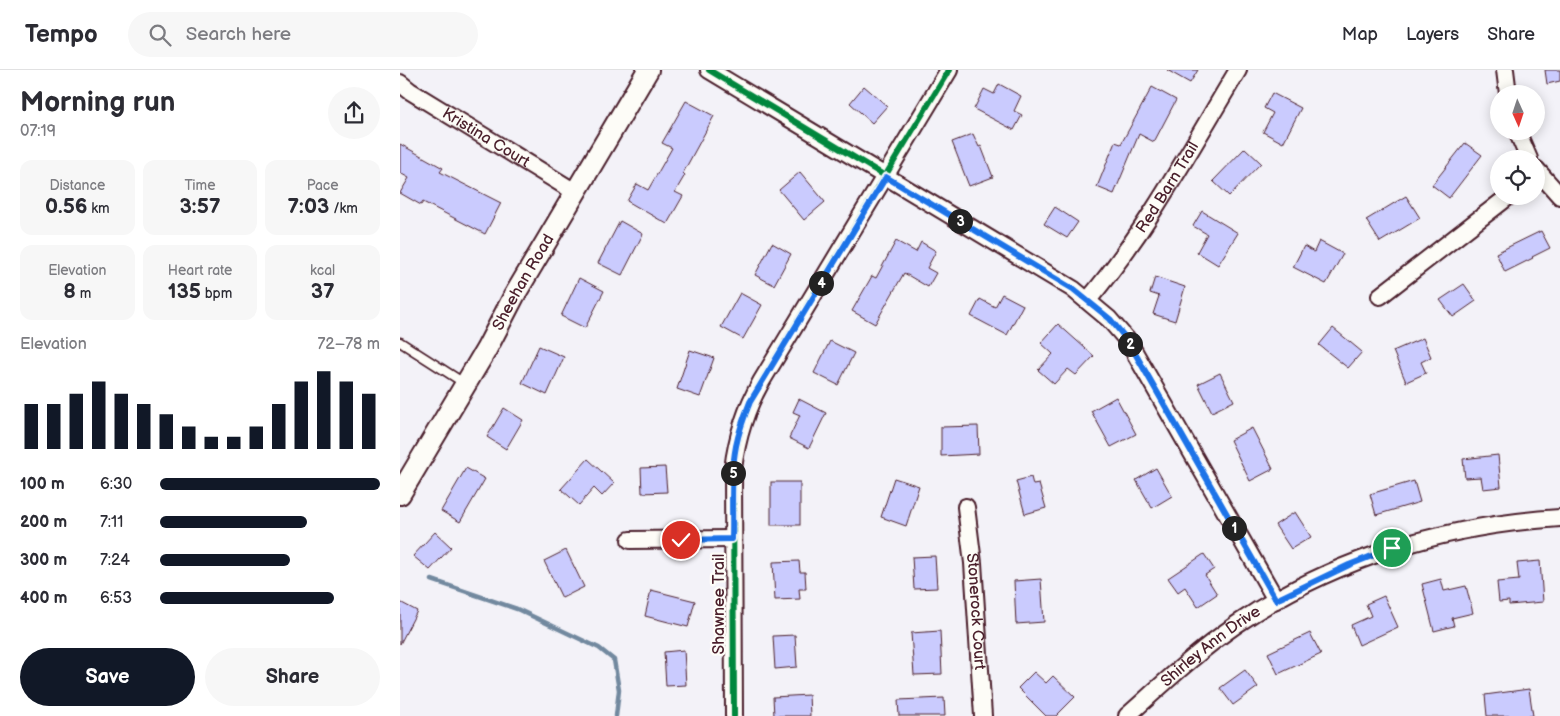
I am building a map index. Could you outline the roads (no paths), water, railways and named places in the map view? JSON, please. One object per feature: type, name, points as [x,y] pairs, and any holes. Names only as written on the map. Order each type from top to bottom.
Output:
[{"type":"street","name":"Sheehan Road","points":[[400,494],[486,350],[514,296],[648,70]]},
{"type":"street","points":[[709,70],[1073,289],[1110,319],[1128,341],[1276,600]]},
{"type":"street","name":"Shawnee Trail","points":[[734,716],[733,469],[741,424],[750,402],[949,70]]},
{"type":"street","name":"Red Barn Trail","points":[[1088,300],[1139,231],[1238,70]]},
{"type":"street","points":[[1505,70],[1507,85]]},
{"type":"street","name":"Kristina Court","points":[[400,83],[418,96],[575,192]]},
{"type":"street","points":[[1545,181],[1560,196]]},
{"type":"street","points":[[1380,296],[1497,205]]},
{"type":"street","name":"Stonerock Court","points":[[966,507],[973,563],[982,716]]},
{"type":"street","name":"Shirley Ann Drive","points":[[1127,716],[1194,657],[1237,624],[1276,600],[1349,565],[1392,548],[1484,526],[1560,518]]},
{"type":"street","points":[[630,540],[732,539]]},
{"type":"lane","points":[[400,342],[466,384]]},
{"type":"waterway","points":[[432,580],[517,609],[599,648],[614,660],[619,690],[616,716]]}]
